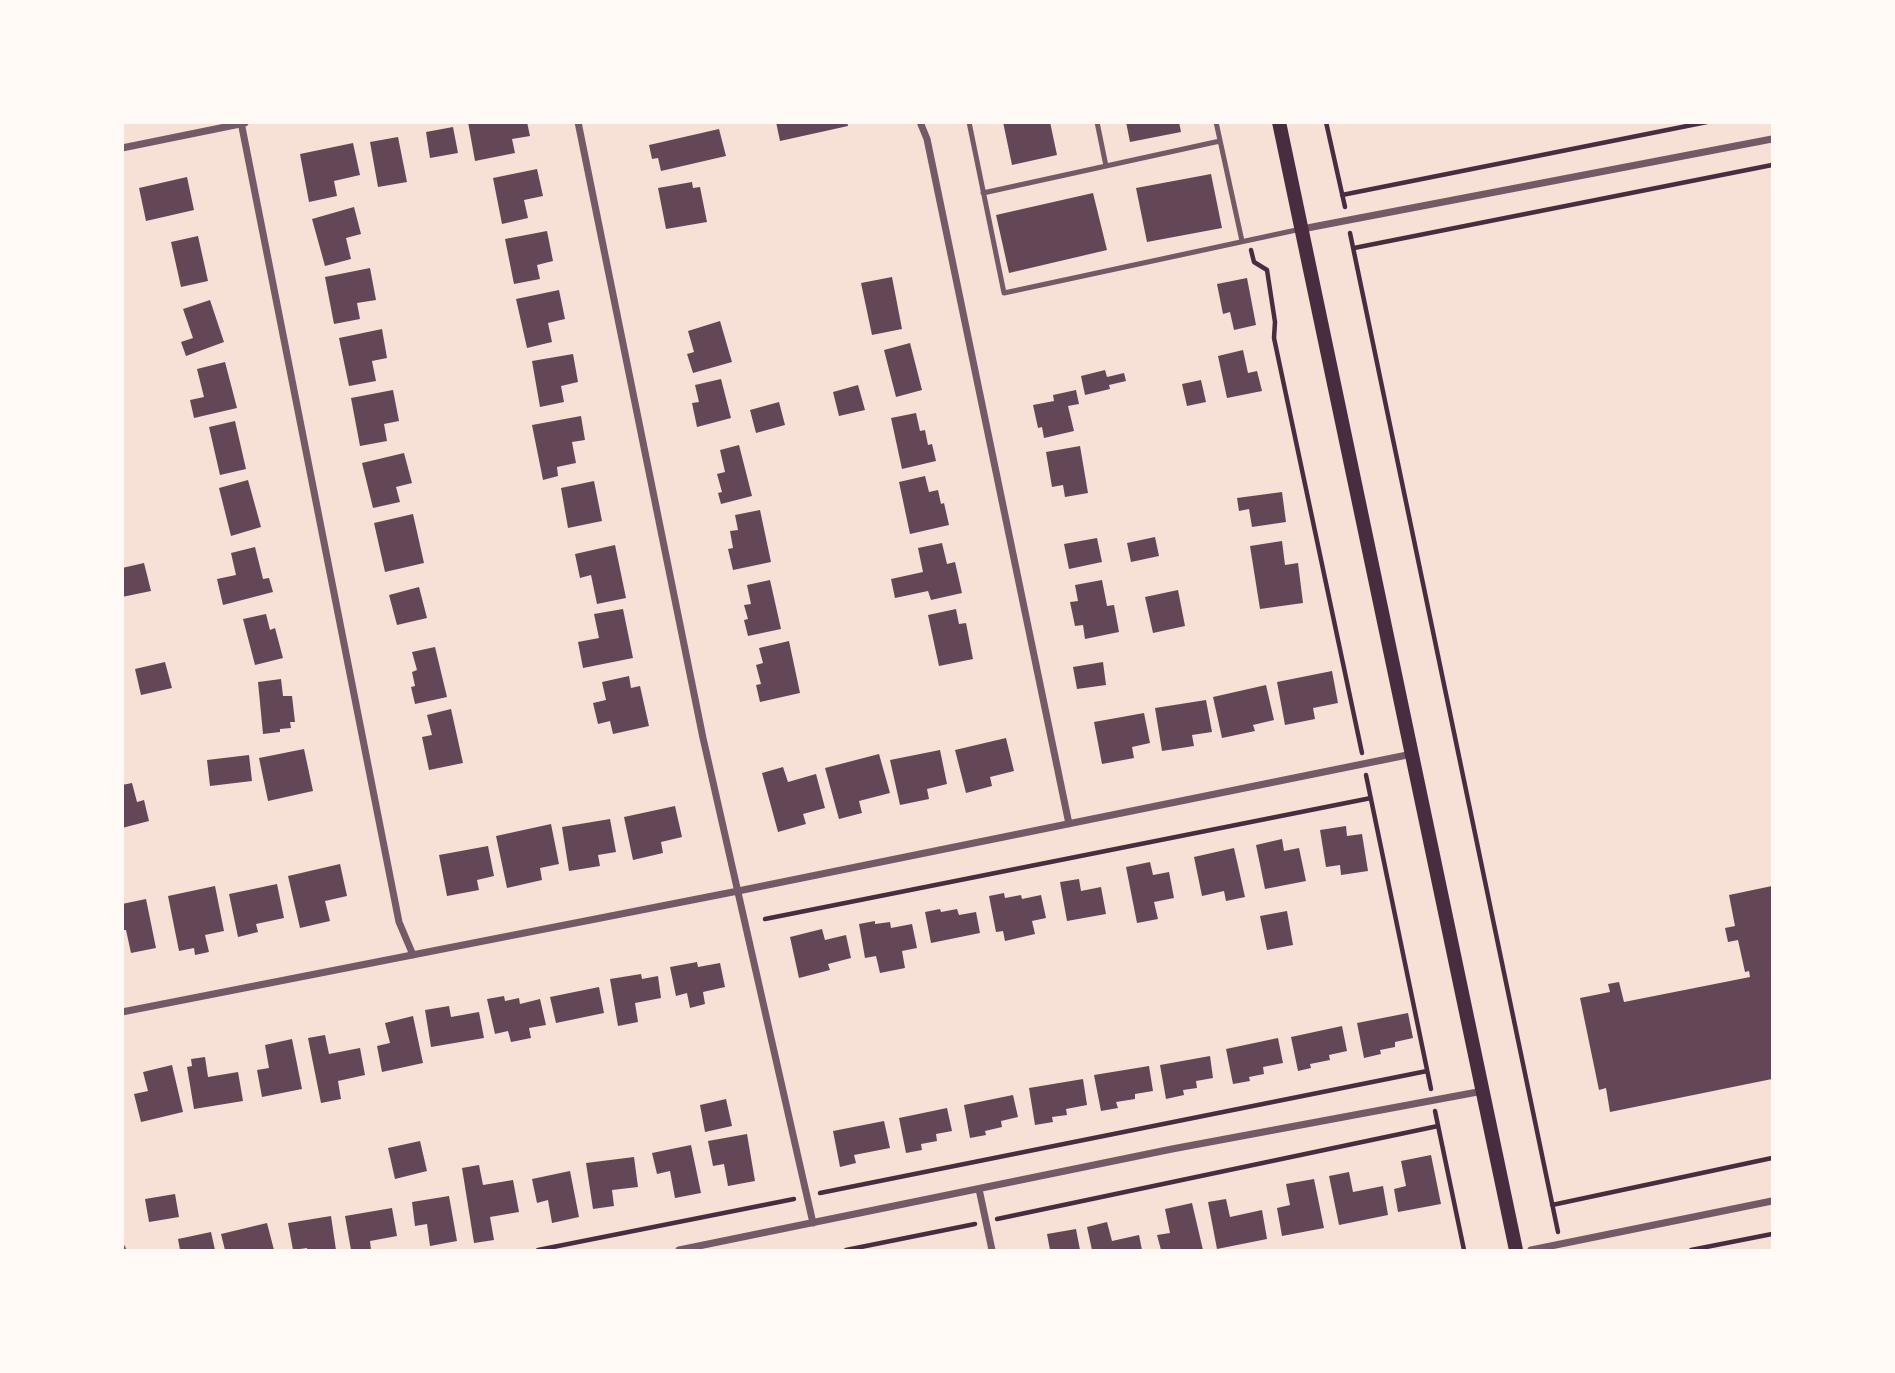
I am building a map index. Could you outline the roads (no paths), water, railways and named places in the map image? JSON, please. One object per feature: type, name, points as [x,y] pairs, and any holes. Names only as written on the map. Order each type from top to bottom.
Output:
[{"type":"main road","points":[[1279,122],[1516,1251]]},
{"type":"street","points":[[578,122],[703,738],[813,1223]]},
{"type":"street","points":[[920,122],[927,139],[1069,824]]},
{"type":"street","points":[[122,148],[243,123],[399,922],[413,955]]},
{"type":"street","points":[[1301,229],[1773,139]]},
{"type":"street","points":[[122,1012],[1413,754]]},
{"type":"street","points":[[679,1251],[1172,1149],[1483,1091]]},
{"type":"street","points":[[979,1189],[992,1251]]},
{"type":"street","points":[[1531,1251],[1773,1201]]},
{"type":"lane","points":[[969,122],[1004,293],[1301,229]]},
{"type":"lane","points":[[1097,122],[1106,166]]},
{"type":"lane","points":[[1216,122],[1242,241]]},
{"type":"lane","points":[[983,193],[1220,141]]}]
